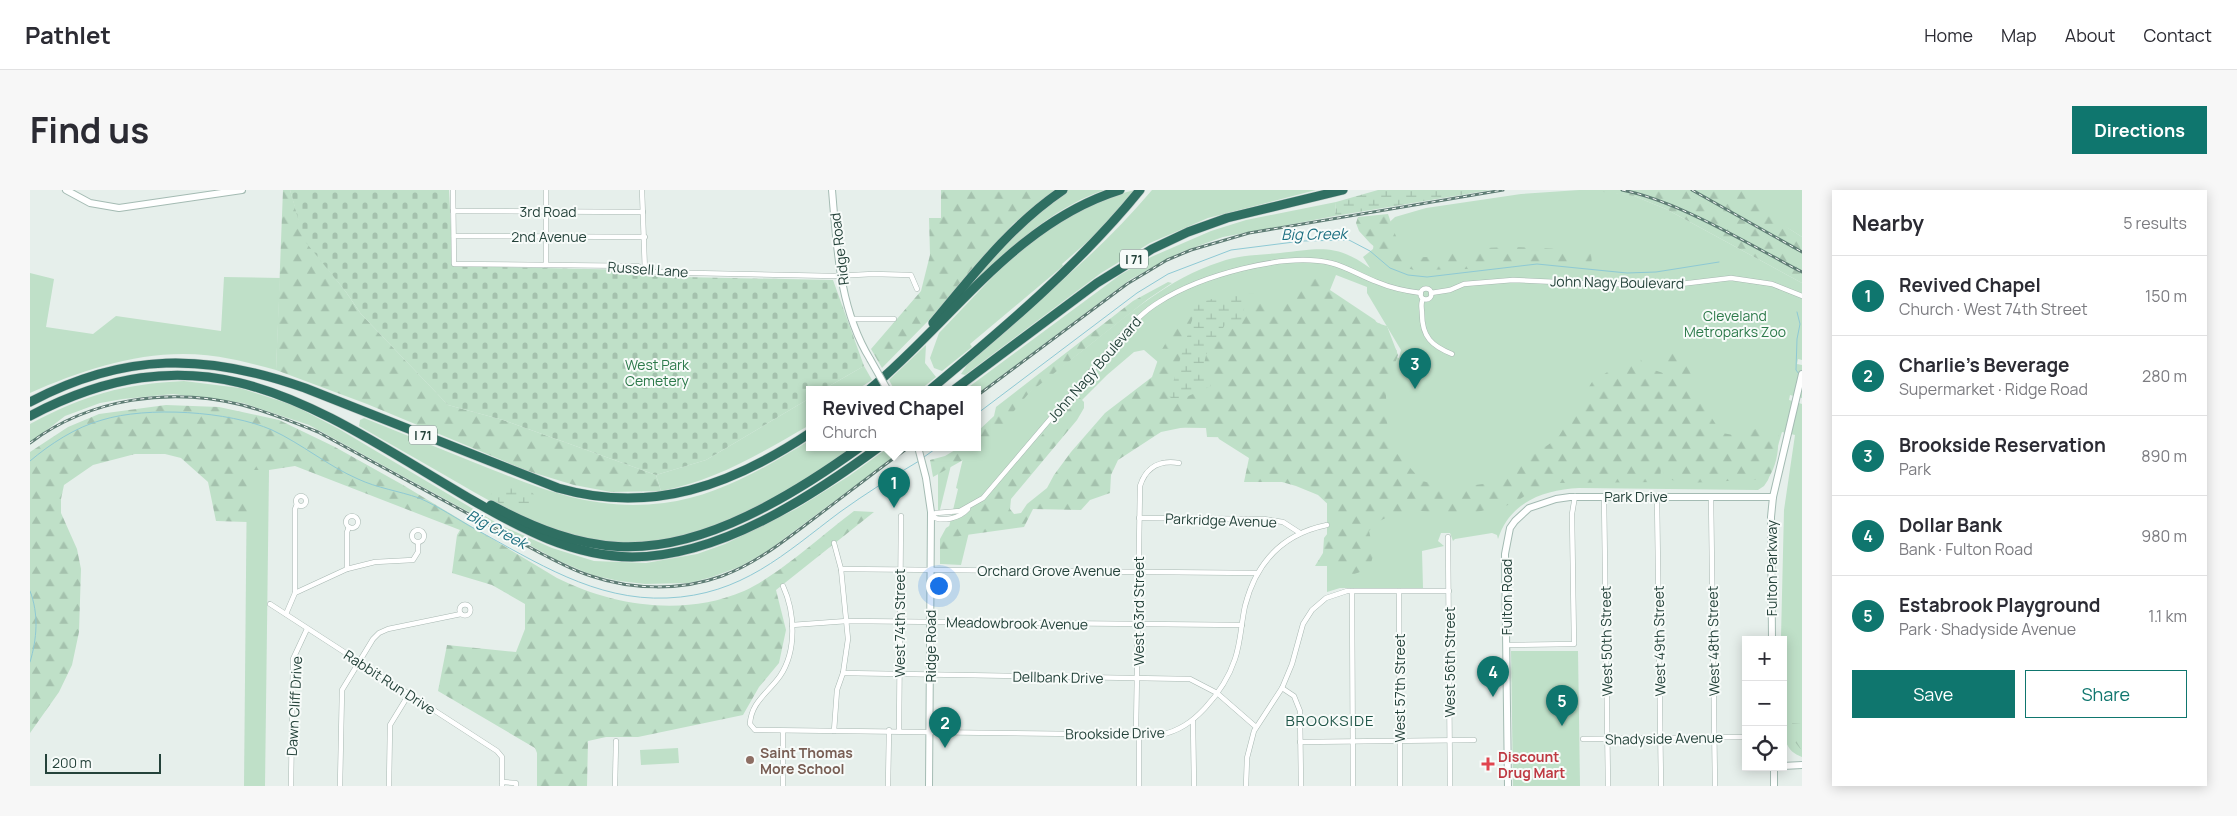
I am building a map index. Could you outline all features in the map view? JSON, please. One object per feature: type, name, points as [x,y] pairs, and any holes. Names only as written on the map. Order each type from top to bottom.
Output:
[{"type":"highway","points":[[891,371],[1004,240],[1035,211],[1064,190]]},
{"type":"highway","points":[[874,386],[995,268],[1032,236],[1054,220],[1080,206],[1120,190]]},
{"type":"highway","points":[[933,386],[1058,277],[1121,213],[1140,190]]},
{"type":"highway","name":"I 71","points":[[960,386],[1097,283],[1152,249],[1188,232],[1227,218],[1343,190]]},
{"type":"highway","name":"I 71","points":[[30,402],[81,379],[128,367],[174,363],[228,366],[266,375],[305,388],[558,488],[591,496],[624,499],[664,497],[705,487],[750,468],[806,435]]},
{"type":"highway","name":"I 71","points":[[30,416],[72,396],[122,381],[169,375],[214,377],[256,385],[298,401],[331,418],[497,515],[543,538],[584,551],[633,557],[679,552],[731,534],[804,497],[873,451]]},
{"type":"highway","points":[[413,465],[511,515],[562,536],[610,546],[646,547],[692,539],[741,519],[805,485],[854,451]]},
{"type":"main road","points":[[66,190],[90,203],[119,208],[242,190]]},
{"type":"main road","name":"Ridge Road","points":[[832,190],[844,296],[851,319],[885,386]]},
{"type":"main road","points":[[1773,496],[1802,374]]},
{"type":"main road","name":"Ridge Road","points":[[919,451],[926,478],[931,516],[929,786]]},
{"type":"main road","name":"Park Drive","points":[[1510,528],[1529,508],[1576,496],[1773,496]]},
{"type":"main road","name":"Fulton Parkway","points":[[1772,636],[1771,517],[1773,496]]},
{"type":"main road","name":"Fulton Road","points":[[1508,786],[1505,554],[1510,528]]},
{"type":"main road","points":[[1787,766],[1802,766]]},
{"type":"main road","points":[[1774,771],[1774,786]]},
{"type":"street","points":[[453,190],[454,236]]},
{"type":"street","points":[[546,190],[546,265]]},
{"type":"street","points":[[642,190],[645,272]]},
{"type":"street","name":"3rd Road","points":[[453,211],[643,212]]},
{"type":"street","name":"Russell Lane","points":[[454,236],[454,264],[638,266],[645,272],[911,275],[917,289]]},
{"type":"street","name":"2nd Avenue","points":[[454,236],[644,237]]},
{"type":"street","name":"John Nagy Boulevard","points":[[931,516],[969,508],[983,498],[1120,337],[1142,314],[1178,291],[1222,274],[1278,263],[1306,262],[1329,263],[1404,291],[1421,293],[1422,290],[1427,288],[1431,293]]},
{"type":"street","name":"John Nagy Boulevard","points":[[1431,293],[1450,290],[1464,284],[1513,280],[1672,285],[1730,278],[1772,284],[1802,296]]},
{"type":"street","points":[[1421,293],[1424,299],[1421,306],[1424,334],[1431,344],[1452,354]]},
{"type":"street","name":"John Nagy Boulevard","points":[[1424,299],[1430,298],[1431,293]]},
{"type":"street","points":[[851,319],[894,319]]},
{"type":"street","name":"West 63rd Street","points":[[1139,786],[1139,735],[1136,732],[1140,486],[1142,477],[1157,464],[1179,463]]},
{"type":"street","points":[[1506,645],[1574,644],[1572,514],[1576,496]]},
{"type":"street","name":"West 50th Street","points":[[1604,496],[1608,786]]},
{"type":"street","name":"West 49th Street","points":[[1657,496],[1661,786]]},
{"type":"street","name":"West 48th Street","points":[[1711,497],[1715,786]]},
{"type":"street","points":[[286,614],[295,594],[295,509],[297,504]]},
{"type":"street","name":"West 74th Street","points":[[899,731],[901,516]]},
{"type":"street","name":"Parkridge Avenue","points":[[1139,518],[1264,519],[1282,522],[1300,533]]},
{"type":"street","name":"Brookside Drive","points":[[792,625],[792,642],[788,662],[780,676],[754,705],[750,720],[751,727],[755,730],[888,730],[1139,735],[1171,733],[1193,721],[1217,693],[1235,659],[1242,635],[1245,606],[1256,573],[1280,547],[1300,533],[1327,525]]},
{"type":"street","points":[[347,569],[349,527]]},
{"type":"street","name":"West 56th Street","points":[[1448,537],[1450,786]]},
{"type":"street","points":[[295,594],[347,569],[375,562],[409,561],[416,558],[418,542]]},
{"type":"street","points":[[834,544],[841,569],[848,639],[843,673],[837,690],[834,731]]},
{"type":"street","name":"Orchard Grove Avenue","points":[[841,569],[1256,573]]},
{"type":"street","points":[[783,586],[787,594],[792,625]]},
{"type":"street","points":[[1246,786],[1247,758],[1256,727],[1282,688],[1292,664],[1307,616],[1326,598],[1352,591],[1449,591]]},
{"type":"street","points":[[1352,591],[1353,786]]},
{"type":"street","name":"West 57th Street","points":[[1399,591],[1400,786]]},
{"type":"street","name":"Rabbit Run Drive","points":[[270,604],[497,751],[502,757],[502,784]]},
{"type":"street","points":[[340,786],[342,690],[373,638],[383,630],[461,614]]},
{"type":"street","name":"Meadowbrook Avenue","points":[[792,625],[847,621],[1242,625]]},
{"type":"street","name":"Dawn Cliff Drive","points":[[291,786],[293,659],[307,629]]},
{"type":"street","name":"Dellbank Drive","points":[[843,673],[1190,679],[1217,693],[1256,727]]},
{"type":"street","points":[[1282,688],[1290,692],[1297,701],[1300,711],[1301,786]]},
{"type":"street","points":[[389,786],[390,725],[409,694]]},
{"type":"street","points":[[1193,721],[1194,786]]},
{"type":"street","points":[[888,730],[888,786]]},
{"type":"street","points":[[783,731],[783,786]]},
{"type":"street","name":"Shadyside Avenue","points":[[1583,739],[1742,737]]},
{"type":"street","points":[[1300,742],[1474,740]]},
{"type":"street","points":[[615,786],[616,741]]},
{"type":"street","points":[[502,784],[516,783],[516,786]]},
{"type":"green space","points":[[283,190],[290,190],[305,240],[361,314],[448,405],[503,420],[656,475],[661,491],[611,492],[574,485],[528,471],[367,404],[276,370]]},
{"type":"green space","name":"West Park Cemetery","points":[[290,190],[449,190],[453,266],[635,270],[643,275],[681,277],[833,280],[864,366],[829,386],[806,386],[806,400],[706,460],[656,475],[503,420],[448,405],[361,314],[346,292],[304,240]]},
{"type":"green space","points":[[941,190],[1055,190],[1013,224],[929,320],[882,368],[871,349],[921,291],[930,255],[929,218],[941,218]]},
{"type":"green space","points":[[1068,190],[1104,190],[1065,208],[1047,220],[1013,246],[966,291],[964,290],[1039,212]]},
{"type":"green space","points":[[1135,190],[1095,235],[1062,264],[1063,266],[970,344],[972,347],[942,371],[934,368],[930,358],[939,333],[1005,264],[1027,244],[1069,215],[1119,194]]},
{"type":"green space","points":[[1152,190],[1316,190],[1208,218],[1150,243],[1101,273],[965,375],[961,374],[967,365],[1109,237]]},
{"type":"green space","points":[[1378,190],[1491,190],[1335,216],[1336,202]]},
{"type":"green space","points":[[1588,190],[1748,190],[1763,212],[1802,237],[1802,283],[1666,209],[1634,196]]},
{"type":"green space","name":"Cleveland Metroparks Zoo","points":[[1597,190],[1634,196],[1666,209],[1802,283],[1802,360],[1798,359],[1797,364],[1802,365],[1802,398],[1790,395],[1789,400],[1802,404],[1802,757],[1792,751],[1787,745],[1787,636],[1781,636],[1784,510],[1795,435],[1782,432],[1768,480],[1758,490],[1579,488],[1553,492],[1541,495],[1519,507],[1503,526],[1498,539],[1497,535],[1492,533],[1455,539],[1453,541],[1450,533],[1441,533],[1438,541],[1444,546],[1422,551],[1423,588],[1340,588],[1327,592],[1327,439],[1207,437],[1206,428],[1133,427],[1166,369],[1144,350],[1134,352],[1107,375],[1069,413],[972,520],[961,565],[942,564],[941,561],[964,454],[969,451],[981,451],[981,442],[1018,402],[1134,310],[1166,287],[1183,278],[1201,269],[1235,258],[1317,249],[1337,251],[1358,260],[1370,268],[1363,257],[1373,249],[1375,236],[1395,217],[1426,208],[1521,194]],"holes":[[[1336,275],[1367,287],[1367,293],[1401,350],[1399,358],[1394,356],[1397,351],[1375,320],[1330,290]]]},
{"type":"green space","points":[[1717,190],[1802,190],[1802,237],[1791,230]]},
{"type":"green space","points":[[1336,202],[1335,216],[1223,237],[1181,252],[1131,279],[981,391],[981,386],[970,386],[1120,275],[1151,257],[1211,231],[1246,220]]},
{"type":"green space","points":[[1388,214],[1400,243],[1413,256],[1427,257],[1488,248],[1522,247],[1591,251],[1592,267],[1529,262],[1467,269],[1414,270],[1394,264],[1359,231],[1356,223],[1358,217]]},
{"type":"green space","points":[[1315,271],[1330,291],[1343,302],[1367,317],[1387,326],[1398,355],[1386,395],[1387,422],[1393,449],[1422,481],[1452,488],[1483,484],[1510,477],[1527,456],[1548,445],[1559,436],[1592,382],[1609,371],[1640,358],[1645,367],[1663,373],[1662,387],[1665,411],[1662,458],[1667,441],[1665,350],[1689,351],[1690,370],[1695,386],[1722,433],[1739,436],[1762,426],[1778,430],[1778,449],[1774,467],[1768,479],[1688,483],[1666,479],[1661,467],[1660,482],[1556,483],[1536,488],[1513,504],[1472,513],[1445,515],[1416,510],[1395,513],[1376,523],[1369,531],[1374,553],[1370,566],[1349,576],[1330,566],[1315,566],[1323,553],[1324,538],[1335,524],[1334,510],[1318,495],[1296,486],[1282,482],[1244,482],[1249,458],[1219,439],[1214,429],[1190,426],[1161,432],[1118,460],[1111,475],[1110,493],[1090,500],[1081,510],[1033,509],[1024,527],[959,536],[955,543],[952,564],[940,564],[940,539],[946,528],[988,501],[1065,407],[1080,398],[1084,402],[1084,408],[1077,420],[1011,499],[1010,509],[1014,514],[1021,513],[1027,504],[1047,488],[1071,452],[1105,413],[1152,377],[1161,351],[1180,319],[1187,314],[1193,317],[1187,342],[1198,391],[1210,386],[1204,373],[1204,358],[1225,324],[1245,304],[1288,302],[1296,278]]},
{"type":"green space","points":[[30,273],[54,279],[46,327],[93,334],[116,316],[221,331],[224,277],[280,278],[276,370],[237,360],[205,355],[153,356],[103,366],[30,393]]},
{"type":"green space","points":[[1168,282],[1172,283],[1148,299],[1029,393],[989,441],[981,447],[981,428],[994,416],[996,407],[1133,301]]},
{"type":"green space","points":[[1255,293],[1250,303],[1245,304],[1242,321],[1225,325],[1210,347],[1205,360],[1205,368],[1211,386],[1175,402],[1169,396],[1193,317],[1187,314],[1192,308],[1208,300]]},
{"type":"green space","points":[[926,345],[925,363],[936,377],[925,386],[892,386],[889,380]]},
{"type":"green space","points":[[864,366],[872,380],[863,386],[829,386]]},
{"type":"green space","points":[[184,381],[240,388],[293,405],[339,429],[500,525],[552,548],[594,561],[646,563],[697,554],[725,544],[796,509],[849,476],[883,451],[902,451],[766,552],[739,567],[689,583],[645,584],[592,575],[557,560],[309,425],[243,403],[173,394],[100,403],[65,416],[30,443],[30,424],[68,405],[123,388]]},
{"type":"green space","points":[[806,400],[806,427],[755,456],[719,473],[661,491],[656,475],[706,460]]},
{"type":"green space","points":[[166,405],[219,407],[279,420],[335,447],[403,485],[557,578],[601,596],[649,605],[697,604],[721,599],[744,591],[786,565],[854,511],[874,512],[776,590],[786,630],[779,663],[759,687],[743,715],[638,737],[606,737],[588,741],[587,786],[537,786],[537,753],[535,748],[438,691],[447,645],[516,652],[525,629],[525,604],[492,585],[452,573],[457,535],[460,530],[295,466],[269,470],[248,470],[247,522],[216,521],[208,482],[181,458],[165,454],[135,454],[93,465],[64,485],[61,513],[77,549],[81,569],[79,632],[72,665],[59,692],[30,733],[30,452],[68,427],[99,414]]},
{"type":"green space","points":[[364,418],[543,489],[589,501],[613,504],[664,503],[683,500],[722,488],[759,470],[806,442],[806,451],[846,451],[782,494],[730,521],[704,531],[649,544],[604,542],[573,537],[514,514],[359,426],[360,420]]},
{"type":"green space","points":[[953,451],[976,451],[933,477],[930,460],[945,456]]},
{"type":"green space","points":[[952,461],[938,518],[938,468]]},
{"type":"green space","points":[[247,470],[269,470],[265,786],[244,786]]},
{"type":"green space","points":[[520,487],[530,489],[537,499],[535,504],[505,505],[490,496],[494,489]]},
{"type":"green space","points":[[1511,651],[1578,651],[1580,786],[1513,786]]},
{"type":"green space","points":[[1789,723],[1802,724],[1802,751],[1792,738]]},
{"type":"green space","points":[[678,748],[679,763],[641,765],[640,750]]},
{"type":"waterway","name":"Big Creek","points":[[981,411],[1137,293],[1168,274],[1231,250],[1302,241],[1349,240],[1370,251],[1390,268],[1408,275],[1427,277],[1537,264],[1627,273],[1656,272],[1719,262]]},
{"type":"waterway","name":"Big Creek","points":[[1797,312],[1800,324],[1797,339],[1796,370],[1799,374]]},
{"type":"waterway","name":"Big Creek","points":[[30,461],[46,448],[73,432],[92,423],[120,416],[164,412],[234,418],[272,430],[358,479],[426,501],[521,554],[567,577],[615,593],[667,598],[694,595],[718,589],[740,581],[761,570],[840,512],[919,461]]},
{"type":"waterway","name":"Big Creek","points":[[924,457],[932,451]]},
{"type":"waterway","name":"Big Creek","points":[[30,591],[36,618],[34,644],[30,662]]},
{"type":"railway","points":[[981,393],[1127,284],[1167,260],[1191,250],[1249,233],[1503,190]]},
{"type":"railway","points":[[1622,190],[1667,204],[1690,214],[1802,272]]},
{"type":"railway","points":[[1692,190],[1802,252]]},
{"type":"railway","points":[[30,443],[53,428],[78,416],[104,406],[132,400],[159,397],[187,397],[242,405],[318,432],[572,569],[607,581],[656,587],[706,581],[746,565],[791,536],[904,451]]},
{"type":"place","name":"Brookside Reservation","points":[[1415,389]]},
{"type":"place","name":"Revived Chapel","points":[[894,508]]},
{"type":"place","name":"Dollar Bank","points":[[1493,697]]},
{"type":"place","name":"Estabrook Playground","points":[[1562,726]]},
{"type":"place","name":"Charlie's Beverage","points":[[945,748]]},
{"type":"place","name":"Saint Thomas More School","points":[[750,760]]},
{"type":"place","name":"Discount Drug Mart","points":[[1488,764]]},
{"type":"district","name":"BROOKSIDE","points":[[1330,720]]}]
